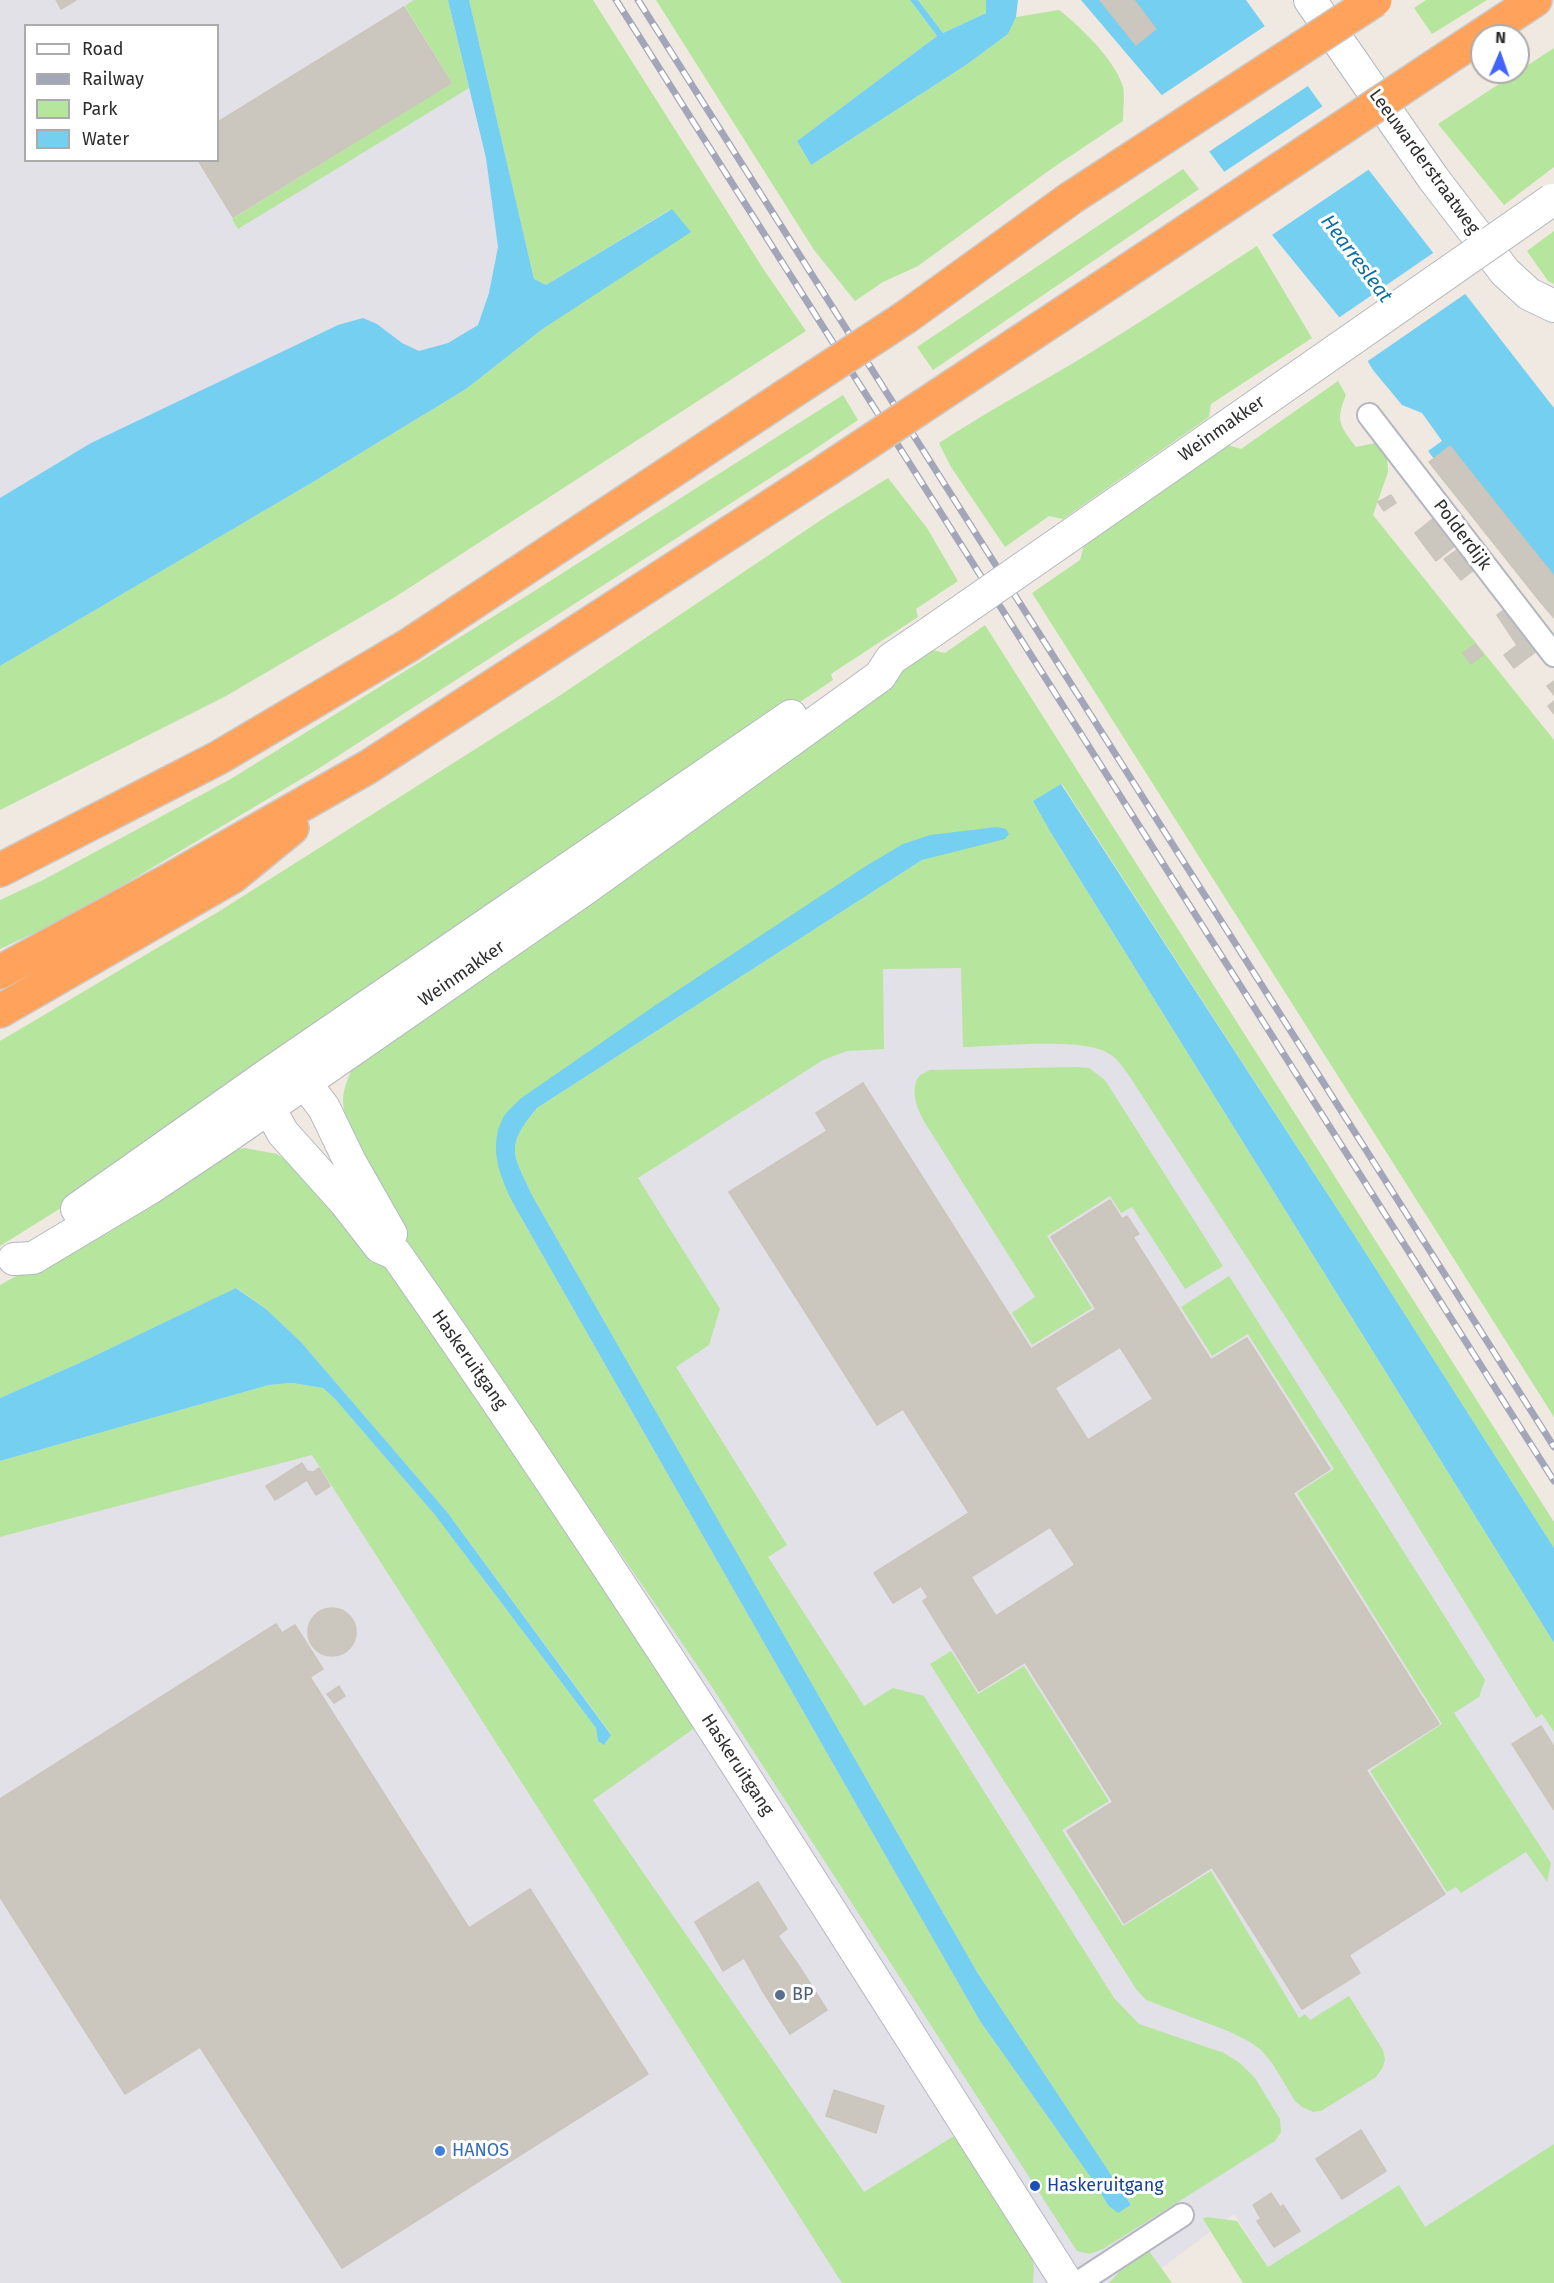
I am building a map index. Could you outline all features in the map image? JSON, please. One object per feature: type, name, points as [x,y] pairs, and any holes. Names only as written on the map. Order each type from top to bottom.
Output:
[{"type":"highway","points":[[0,870],[218,758],[409,645],[906,317],[1071,198],[1375,0]]},
{"type":"highway","points":[[0,972],[166,882],[368,767],[825,471],[1534,0]]},
{"type":"highway","points":[[0,1011],[232,877],[368,767]]},
{"type":"main road","name":"Leeuwarderstraatweg","points":[[1310,0],[1433,178],[1505,272],[1529,294],[1554,306]]},
{"type":"main road","name":"Weinmakker","points":[[7,1263],[33,1258],[98,1220],[269,1108],[586,888],[779,750],[880,676],[891,659],[1553,200]]},
{"type":"main road","name":"Weinmakker","points":[[7,1263],[26,1243],[114,1185],[270,1073],[755,740],[872,662],[891,659]]},
{"type":"main road","points":[[269,1108],[270,1073],[305,1083]]},
{"type":"main road","name":"Haskeruitgang","points":[[305,1083],[324,1108],[350,1162],[395,1241],[396,1254],[508,1416],[646,1623],[1067,2283]]},
{"type":"main road","name":"Haskeruitgang","points":[[269,1108],[283,1133],[345,1202],[380,1247],[396,1254]]},
{"type":"street","name":"Polderdijk","points":[[1369,415],[1554,655]]},
{"type":"street","points":[[1078,2283],[1182,2215]]},
{"type":"shaded area","points":[[0,0],[520,0],[623,149],[598,266],[0,586]]},
{"type":"shaded area","points":[[1008,866],[1554,1731],[1554,2283],[1279,2283],[1234,2214],[1142,2283],[0,2283],[0,1537],[312,1453],[533,1142]]},
{"type":"green space","points":[[414,0],[448,0],[469,88],[238,229],[232,219],[452,83],[405,6]]},
{"type":"green space","points":[[469,0],[593,0],[766,273],[806,331],[395,597],[226,696],[0,810],[0,666],[466,389],[544,328],[671,209],[546,285],[534,279]]},
{"type":"green space","points":[[656,0],[910,0],[937,36],[797,141],[811,165],[966,65],[1008,34],[1016,17],[1059,10],[1087,35],[1113,66],[1123,87],[1123,121],[1051,169],[918,266],[883,282],[855,301],[814,250]]},
{"type":"green space","points":[[918,0],[986,0],[986,13],[943,33]]},
{"type":"green space","points":[[1426,0],[1487,0],[1432,34],[1414,8]]},
{"type":"green space","points":[[1554,48],[1554,167],[1504,205],[1438,124],[1499,84],[1530,84],[1530,64]]},
{"type":"green space","points":[[1183,169],[1199,189],[933,370],[917,347]]},
{"type":"green space","points":[[1554,231],[1554,284],[1548,281],[1527,251]]},
{"type":"green space","points":[[1257,246],[1312,338],[1211,404],[1209,417],[1063,519],[1049,516],[1005,547],[951,467],[939,443],[1102,345]]},
{"type":"green space","points":[[1338,381],[1346,395],[1340,417],[1346,434],[1356,447],[1375,443],[1387,455],[1388,472],[1373,515],[1554,740],[1554,1417],[1032,593],[1080,560],[1084,545],[1228,445],[1241,449]]},
{"type":"green space","points":[[843,395],[858,420],[812,451],[313,772],[71,916],[0,949],[0,900],[43,880],[229,780],[528,595]]},
{"type":"green space","points":[[888,478],[927,528],[958,581],[916,609],[918,617],[831,674],[833,680],[677,784],[101,1183],[0,1246],[0,1041],[218,912],[556,698],[827,516]]},
{"type":"green space","points":[[985,625],[1554,1522],[1554,1548],[1062,784],[1034,801],[1051,833],[1554,1643],[1554,1732],[1542,1714],[1536,1718],[1358,1429],[1130,1077],[1119,1062],[1108,1053],[1092,1047],[1056,1044],[963,1047],[961,968],[883,969],[884,1049],[847,1051],[823,1060],[638,1178],[720,1309],[709,1345],[676,1367],[787,1545],[768,1557],[864,1706],[893,1688],[924,1696],[1114,1998],[1139,2024],[1224,2053],[1240,2063],[1255,2078],[1280,2119],[1281,2132],[1275,2141],[1103,2249],[1090,2254],[1077,2251],[708,1681],[413,1251],[370,1177],[351,1135],[343,1100],[352,1069],[932,650],[945,653]],"holes":[[[974,829],[961,849],[922,860],[540,1106],[663,1000]],[[535,1110],[516,1142],[515,1151],[533,1197],[977,1972],[1131,2205],[1121,2211],[1108,2205],[980,2021],[514,1205],[502,1176],[496,1144]]]},
{"type":"green space","points":[[1089,1068],[1105,1080],[1223,1266],[1185,1289],[1132,1207],[1121,1213],[1110,1196],[1047,1236],[1092,1308],[1032,1345],[1012,1313],[1035,1297],[925,1123],[917,1105],[915,1086],[920,1075],[930,1070]]},
{"type":"green space","points":[[245,1148],[277,1154],[295,1167],[372,1247],[664,1675],[696,1727],[593,1800],[864,2192],[954,2136],[1032,2257],[1033,2283],[842,2283],[312,1455],[0,1537],[0,1461],[269,1385],[292,1383],[323,1388],[435,1515],[596,1728],[598,1741],[605,1744],[611,1734],[447,1512],[301,1342],[266,1309],[237,1288],[0,1398],[0,1285],[230,1151]]},
{"type":"green space","points":[[1229,1276],[1485,1680],[1479,1697],[1454,1713],[1551,1863],[1547,1882],[1526,1852],[1461,1893],[1456,1887],[1447,1892],[1370,1771],[1442,1724],[1297,1493],[1334,1469],[1248,1334],[1212,1356],[1181,1307]]},
{"type":"green space","points":[[951,1651],[978,1694],[1024,1666],[1109,1801],[1062,1830],[1123,1926],[1211,1871],[1299,2018],[1305,2014],[1310,2020],[1349,1996],[1383,2050],[1385,2059],[1383,2067],[1376,2077],[1321,2111],[1313,2112],[1295,2101],[1272,2063],[1261,2050],[1250,2042],[1228,2031],[1146,2000],[1136,1989],[930,1664]]},
{"type":"green space","points":[[1554,2144],[1554,2283],[1243,2283],[1203,2219],[1206,2217],[1237,2221],[1268,2267],[1399,2185],[1425,2227]]},
{"type":"green space","points":[[1149,2251],[1172,2283],[1109,2283],[1121,2270]]},
{"type":"water","points":[[448,0],[469,0],[534,279],[546,285],[672,209],[691,232],[544,328],[466,389],[0,666],[0,498],[91,443],[338,325],[363,318],[377,324],[402,343],[419,351],[448,343],[478,325],[489,293],[498,247],[486,158]]},
{"type":"water","points":[[910,0],[918,0],[943,33],[986,13],[986,0],[1018,0],[1016,17],[1008,34],[966,65],[811,165],[797,141],[937,36]]},
{"type":"water","name":"Hearresleat","points":[[1081,0],[1246,0],[1361,160],[1554,408],[1554,615],[1428,451],[1442,441],[1422,413],[1402,405],[1373,370],[1348,328],[1264,225],[1205,146]]},
{"type":"water","points":[[1061,784],[1351,1230],[1554,1548],[1554,1643],[1051,833],[1033,801]]},
{"type":"water","points":[[997,827],[1006,829],[1009,834],[1005,839],[922,860],[537,1108],[520,1133],[515,1151],[533,1197],[977,1972],[1131,2205],[1118,2213],[1108,2205],[980,2021],[514,1205],[501,1174],[496,1153],[498,1131],[502,1120],[520,1099],[663,1000],[866,866],[903,844],[930,835]]},
{"type":"water","points":[[236,1288],[266,1309],[301,1342],[447,1512],[611,1735],[604,1745],[598,1741],[596,1728],[435,1515],[323,1388],[292,1383],[269,1385],[0,1461],[0,1398],[86,1360]]},
{"type":"pier","points":[[1268,24],[1311,84],[1207,153],[1159,97]]},
{"type":"pier","points":[[1326,104],[1371,168],[1269,237],[1221,174]]},
{"type":"pier","points":[[1436,251],[1468,292],[1365,363],[1337,319]]},
{"type":"building","points":[[56,0],[76,0],[61,9]]},
{"type":"building","points":[[1100,0],[1134,0],[1156,29],[1136,45]]},
{"type":"building","points":[[404,7],[451,83],[233,217],[199,162],[219,162],[219,121]]},
{"type":"building","points":[[1450,446],[1504,514],[1484,531],[1429,462]]},
{"type":"building","points":[[1391,495],[1396,503],[1384,511],[1378,502]]},
{"type":"building","points":[[1504,514],[1554,576],[1554,587],[1538,599],[1484,531]]},
{"type":"building","points":[[1435,517],[1456,545],[1436,561],[1415,533]]},
{"type":"building","points":[[1458,549],[1474,570],[1461,580],[1444,559]]},
{"type":"building","points":[[1554,587],[1554,618],[1538,599]]},
{"type":"building","points":[[1506,608],[1538,650],[1514,668],[1504,655],[1517,645],[1497,615]]},
{"type":"building","points":[[1475,644],[1483,655],[1471,664],[1463,653]]},
{"type":"building","points":[[1554,681],[1554,695],[1547,686]]},
{"type":"building","points":[[1554,701],[1554,714],[1548,706]]},
{"type":"building","points":[[863,1083],[1031,1349],[1096,1309],[1051,1237],[1110,1200],[1122,1219],[1127,1216],[1139,1234],[1133,1237],[1211,1360],[1247,1338],[1330,1469],[1293,1493],[1439,1724],[1366,1770],[1445,1894],[1349,1955],[1360,1973],[1302,2009],[1212,1867],[1124,1923],[1067,1831],[1113,1802],[1025,1662],[979,1691],[923,1601],[928,1597],[921,1586],[893,1603],[874,1573],[969,1513],[903,1409],[877,1425],[729,1192],[827,1131],[816,1113]],"holes":[[[1120,1347],[1153,1399],[1088,1440],[1055,1388]],[[1050,1527],[1075,1565],[996,1616],[971,1577]]]},
{"type":"building","points":[[302,1463],[307,1471],[313,1472],[319,1468],[330,1486],[316,1495],[307,1480],[275,1500],[266,1486]]},
{"type":"building","points":[[332,1608],[349,1615],[356,1632],[349,1649],[332,1656],[315,1649],[308,1632],[315,1615]]},
{"type":"building","points":[[276,1624],[282,1633],[295,1625],[323,1669],[310,1677],[469,1928],[530,1889],[648,2074],[342,2268],[200,2047],[125,2094],[0,1897],[0,1799]]},
{"type":"building","points":[[339,1686],[345,1696],[334,1703],[327,1694]]},
{"type":"building","points":[[1541,1726],[1554,1747],[1554,1810],[1512,1744]]},
{"type":"building","points":[[758,1882],[787,1929],[778,1936],[799,1966],[762,1990],[744,1958],[723,1971],[695,1922]]},
{"type":"building","points":[[799,1966],[827,2010],[790,2034],[762,1990]]},
{"type":"building","points":[[834,2090],[884,2106],[876,2133],[826,2116]]},
{"type":"building","points":[[1361,2130],[1386,2171],[1342,2199],[1316,2159]]},
{"type":"building","points":[[1271,2193],[1280,2207],[1283,2205],[1300,2231],[1274,2247],[1257,2221],[1261,2219],[1253,2205]]},
{"type":"railway","points":[[616,0],[1554,1481]]},
{"type":"railway","points":[[638,0],[1554,1447]]},
{"type":"place","name":"BP","points":[[780,1995]]},
{"type":"place","name":"HANOS","points":[[440,2151]]},
{"type":"place","name":"Haskeruitgang","points":[[1035,2186]]}]
